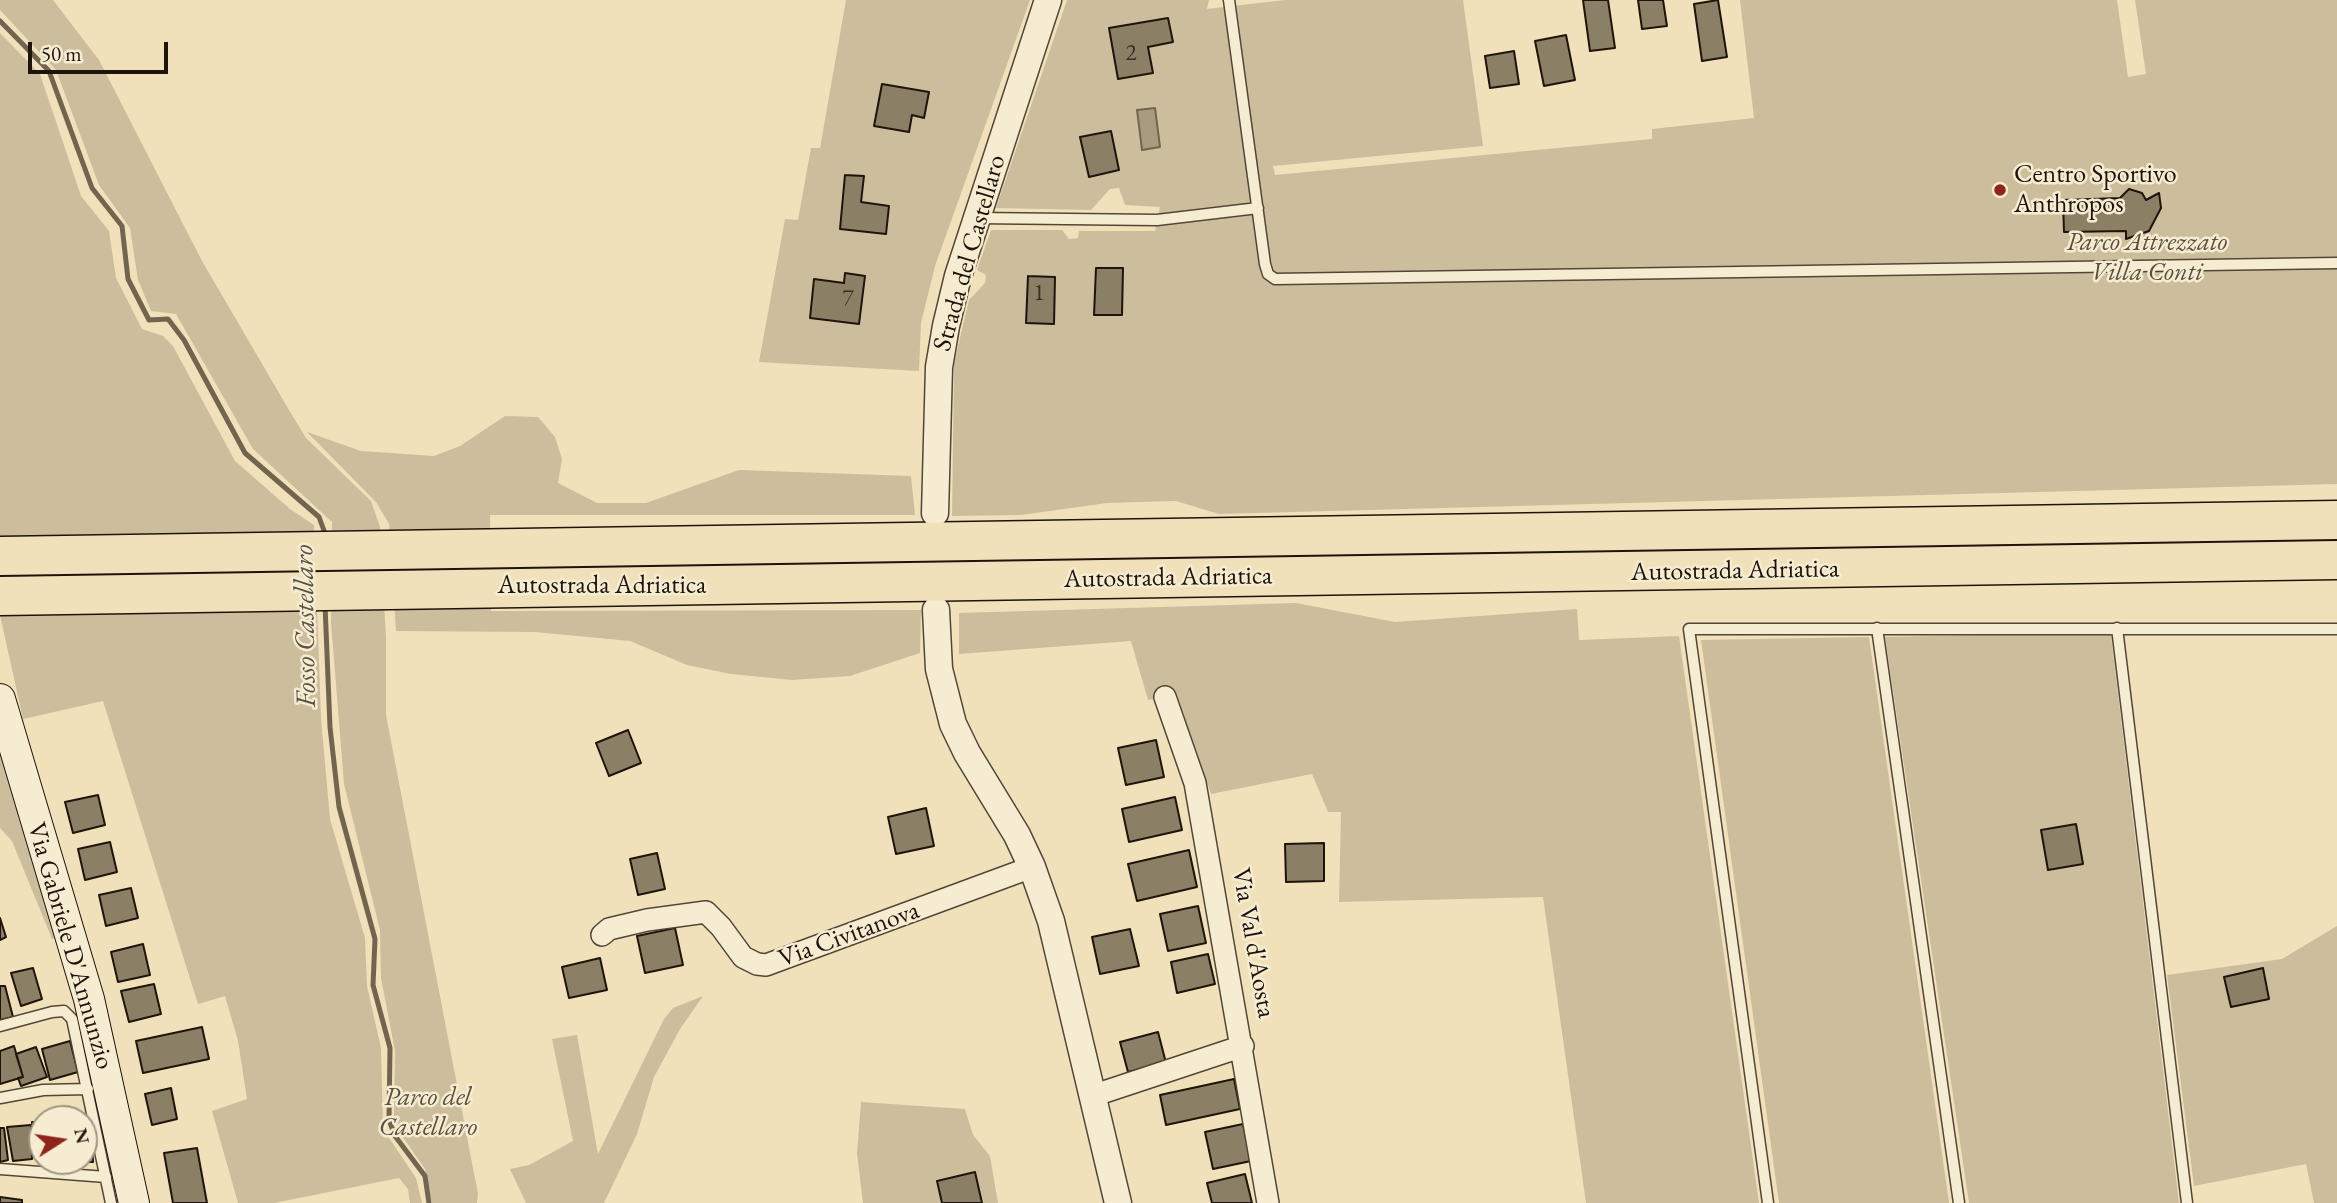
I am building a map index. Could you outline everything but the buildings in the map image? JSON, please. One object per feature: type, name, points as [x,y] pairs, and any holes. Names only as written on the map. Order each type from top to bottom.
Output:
[{"type":"highway","name":"Autostrada Adriatica","points":[[0,556],[496,546],[2337,520]]},
{"type":"highway","name":"Autostrada Adriatica","points":[[0,596],[497,586],[2337,561]]},
{"type":"main road","name":"Via Gabriele D'Annunzio","points":[[0,699],[4,734],[89,999],[134,1203]]},
{"type":"street","name":"Strada del Castellaro","points":[[935,513],[939,367],[958,276],[1048,0]]},
{"type":"street","points":[[936,610],[939,669],[953,723],[1032,867],[1051,921],[1118,1203]]},
{"type":"street","name":"Via Val d'Aosta","points":[[1165,697],[1195,783],[1243,1046],[1268,1203]]},
{"type":"street","name":"Via Civitanova","points":[[603,935],[609,929],[647,920],[706,912],[722,927],[743,957],[766,965],[1032,867]]},
{"type":"street","points":[[1092,1096],[1243,1046]]},
{"type":"lane","points":[[1229,0],[1268,274],[1284,280],[2337,263]]},
{"type":"lane","points":[[977,218],[1157,220],[1258,208]]},
{"type":"lane","points":[[1877,628],[1959,1203]]},
{"type":"lane","points":[[2117,628],[2187,1203]]},
{"type":"lane","points":[[1768,1203],[1689,629],[2337,629]]},
{"type":"lane","points":[[0,1026],[38,1014],[64,1011],[68,1014],[88,1089],[111,1203]]},
{"type":"lane","points":[[0,1098],[43,1090],[88,1089]]},
{"type":"lane","points":[[0,1169],[106,1177]]},
{"type":"green space","name":"Parco del Castellaro","points":[[0,0],[53,0],[99,60],[202,261],[306,438],[371,501],[380,527],[386,638],[386,715],[478,1194],[477,1203],[432,1203],[425,1169],[402,1136],[394,1117],[395,1051],[381,978],[380,930],[344,784],[331,622],[332,522],[253,449],[176,314],[151,311],[138,280],[130,228],[99,185],[56,70],[0,10]]},
{"type":"green space","points":[[846,0],[1030,0],[935,266],[921,323],[919,371],[759,362],[785,219],[798,220],[811,148],[820,148]],"holes":[[[882,84],[929,92],[924,117],[912,115],[908,132],[875,126]],[[846,175],[864,177],[861,202],[889,206],[886,234],[840,229]],[[845,273],[865,276],[859,324],[810,318],[815,280],[844,283]]]},
{"type":"green space","name":"Parco Attrezzato Villa Conti","points":[[1067,0],[1209,0],[1207,9],[1285,0],[1463,0],[1483,146],[1273,166],[1275,175],[1652,139],[1652,129],[1754,118],[1740,0],[2117,0],[2128,77],[2146,74],[2135,0],[2337,0],[2337,484],[1219,514],[1176,501],[1107,503],[1021,515],[952,516],[954,363],[969,300],[985,283],[986,275],[977,270],[991,230],[1062,230],[1069,239],[1078,238],[1079,231],[1155,231],[1160,207],[1125,205],[1119,188],[1110,189],[1091,210],[996,208]],"holes":[[[1168,18],[1172,42],[1148,47],[1153,73],[1118,79],[1109,28]],[[1111,131],[1119,170],[1089,177],[1080,137]],[[1096,268],[1123,269],[1122,315],[1094,314]],[[1028,276],[1054,324],[1026,323]]]},
{"type":"green space","points":[[0,33],[40,74],[81,196],[109,231],[116,278],[142,329],[163,336],[173,346],[235,461],[290,509],[314,525],[321,718],[330,819],[365,938],[367,986],[381,1048],[383,1129],[416,1178],[422,1203],[410,1203],[408,1189],[399,1178],[274,1203],[238,1203],[212,1111],[247,1099],[238,1041],[225,996],[198,1004],[103,701],[23,719],[0,615]]},
{"type":"green space","points":[[505,416],[538,417],[555,437],[562,459],[558,483],[597,503],[646,503],[739,470],[911,476],[915,515],[490,515],[491,611],[921,610],[920,653],[850,676],[792,680],[731,674],[687,665],[630,641],[535,632],[396,631],[389,524],[376,502],[307,432],[361,451],[434,456],[460,446]]},
{"type":"green space","points":[[1296,603],[1395,622],[1577,609],[1579,640],[1679,636],[1759,1203],[1586,1203],[1543,897],[1339,902],[1341,812],[1328,812],[1312,774],[1211,794],[1177,695],[1148,700],[1131,641],[959,654],[959,613]]},
{"type":"green space","points":[[2111,635],[2179,1203],[1969,1203],[1885,637]],"holes":[[[2076,824],[2083,863],[2048,870],[2041,830]]]},
{"type":"green space","points":[[1869,637],[1949,1203],[1779,1203],[1701,640]]},
{"type":"green space","points":[[0,746],[60,935],[52,939],[12,841],[0,828]]},
{"type":"green space","points":[[2337,926],[2337,1203],[2314,1203],[2306,1164],[2194,1186],[2167,975],[2282,959]],"holes":[[[2262,969],[2268,999],[2231,1007],[2224,977]]]},
{"type":"green space","points":[[703,996],[680,1029],[654,1077],[637,1134],[604,1203],[526,1203],[510,1169],[529,1165],[573,1141],[552,1039],[577,1035],[598,1154],[664,1019],[673,1008]]},
{"type":"green space","points":[[861,1102],[965,1109],[973,1135],[990,1156],[998,1203],[863,1203],[857,1153]]},
{"type":"shaded area","points":[[1155,108],[1160,147],[1142,150],[1137,110]]},
{"type":"waterway","name":"Fosso Castellaro","points":[[0,21],[49,71],[92,188],[122,226],[128,279],[149,320],[168,319],[184,340],[245,453],[319,517],[326,536]]},
{"type":"waterway","name":"Fosso Castellaro","points":[[325,605],[330,727],[339,807],[375,939],[373,985],[390,1048],[389,1120],[395,1136],[425,1176],[429,1203]]},
{"type":"place","name":"Centro Sportivo Anthropos","points":[[2000,190]]}]
